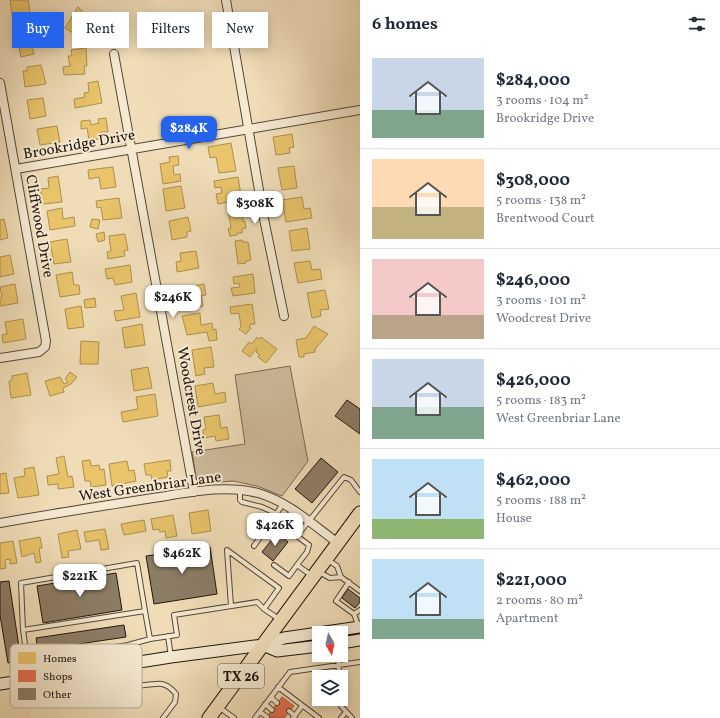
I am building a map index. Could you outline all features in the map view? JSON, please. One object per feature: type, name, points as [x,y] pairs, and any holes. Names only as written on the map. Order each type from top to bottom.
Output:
[{"type":"main road","name":"TX 26","points":[[209,718],[360,513]]},
{"type":"main road","points":[[348,629],[360,627]]},
{"type":"main road","points":[[142,662],[263,645],[284,638],[312,635]]},
{"type":"main road","points":[[348,642],[360,640]]},
{"type":"main road","points":[[263,645],[277,651],[312,647]]},
{"type":"main road","points":[[0,684],[10,683]]},
{"type":"street","points":[[226,0],[248,129],[284,316]]},
{"type":"street","name":"Woodcrest Drive","points":[[114,54],[194,492]]},
{"type":"street","name":"Cliffwood Drive","points":[[0,83],[46,341],[43,350],[0,358]]},
{"type":"street","name":"Brookridge Drive","points":[[16,169],[360,110]]},
{"type":"street","name":"West Greenbriar Lane","points":[[0,523],[194,492],[224,489],[240,490],[259,494],[283,504],[338,543]]},
{"type":"lane","points":[[297,536],[344,477],[351,480],[360,492]]},
{"type":"lane","points":[[240,490],[240,500],[242,502],[262,507],[277,514]]},
{"type":"lane","points":[[254,546],[283,504]]},
{"type":"lane","points":[[274,565],[289,576],[307,552],[309,545],[282,525],[293,510]]},
{"type":"lane","points":[[231,606],[227,550],[279,588],[264,609]]},
{"type":"lane","points":[[326,559],[337,566],[341,577]]},
{"type":"lane","points":[[26,644],[21,583],[137,563],[150,639]]},
{"type":"lane","points":[[297,565],[330,578],[341,577],[360,591]]},
{"type":"lane","points":[[349,582],[336,601],[354,614],[360,627]]},
{"type":"lane","points":[[132,644],[150,639],[177,635],[174,615],[257,602],[280,620]]},
{"type":"lane","points":[[354,614],[360,610]]},
{"type":"lane","points":[[24,630],[145,611]]},
{"type":"lane","points":[[168,636],[171,657]]},
{"type":"lane","points":[[338,662],[339,670]]},
{"type":"lane","points":[[255,718],[290,672],[360,662]]},
{"type":"lane","points":[[142,687],[161,684],[170,687],[176,694],[175,702],[163,718]]},
{"type":"lane","points":[[278,687],[319,718]]},
{"type":"lane","points":[[271,697],[277,703]]},
{"type":"lane","points":[[265,704],[272,710]]},
{"type":"lane","points":[[218,706],[234,718]]},
{"type":"lane","points":[[289,711],[294,717],[302,706]]},
{"type":"lane","points":[[342,706],[352,718]]},
{"type":"lane","points":[[260,712],[267,717]]},
{"type":"lane","points":[[341,718],[346,712]]},
{"type":"shaded area","points":[[290,366],[308,461],[282,496],[257,486],[233,481],[197,484],[192,452],[245,444],[235,375]]},
{"type":"building: Homes","points":[[10,0],[28,0],[30,12],[12,12],[12,15]]},
{"type":"building: Homes","points":[[78,7],[83,12],[75,12]]},
{"type":"building: Homes","points":[[72,17],[72,32],[65,28]]},
{"type":"building: Homes","points":[[19,48],[32,48],[34,54],[21,57]]},
{"type":"building: Homes","points":[[86,48],[87,66],[84,66],[85,74],[64,75],[63,67],[70,66],[68,56],[72,56],[71,50]]},
{"type":"building: Homes","points":[[41,65],[46,84],[25,87],[23,71],[27,71],[27,67]]},
{"type":"building: Homes","points":[[98,81],[102,103],[75,108],[74,99],[85,97],[84,93],[89,92],[88,83]]},
{"type":"building: Homes","points":[[43,98],[46,116],[30,119],[27,100]]},
{"type":"building: Homes","points":[[106,118],[108,132],[101,132],[101,139],[89,140],[87,128],[81,129],[81,121],[90,120],[91,125],[99,123],[98,119]]},
{"type":"building: Homes","points":[[57,126],[60,142],[40,145],[37,129]]},
{"type":"building: Homes","points":[[292,134],[294,147],[289,148],[290,153],[276,155],[273,137]]},
{"type":"building: Homes","points":[[231,143],[236,171],[219,173],[216,157],[210,158],[208,147]]},
{"type":"building: Homes","points":[[178,156],[179,165],[173,166],[174,175],[180,174],[181,181],[163,184],[160,164],[170,162],[169,157]]},
{"type":"building: Homes","points":[[294,166],[297,188],[282,190],[278,168]]},
{"type":"building: Homes","points":[[113,167],[116,187],[101,189],[99,177],[89,179],[88,170]]},
{"type":"building: Homes","points":[[58,176],[62,202],[43,204],[40,189],[49,188],[48,178]]},
{"type":"building: Homes","points":[[238,177],[241,195],[228,197],[228,202],[218,204],[216,194],[222,193],[221,187],[215,188],[214,181]]},
{"type":"building: Homes","points":[[181,186],[185,208],[166,211],[163,189]]},
{"type":"building: Homes","points":[[302,197],[304,209],[310,208],[312,218],[286,222],[282,200]]},
{"type":"building: Homes","points":[[119,198],[122,218],[103,220],[101,207],[97,208],[96,201]]},
{"type":"building: Homes","points":[[62,208],[63,219],[74,217],[75,226],[50,230],[47,211]]},
{"type":"building: Homes","points":[[243,208],[243,222],[245,221],[246,228],[242,229],[242,233],[237,233],[237,235],[230,236],[228,229],[231,228],[228,210]]},
{"type":"building: Homes","points":[[188,217],[191,231],[187,232],[187,237],[172,240],[169,221]]},
{"type":"building: Homes","points":[[4,219],[8,238],[0,240],[0,220]]},
{"type":"building: Homes","points":[[92,219],[100,220],[98,229],[90,227]]},
{"type":"building: Homes","points":[[307,228],[310,249],[292,251],[289,231]]},
{"type":"building: Homes","points":[[104,232],[105,240],[98,242],[96,234]]},
{"type":"building: Homes","points":[[125,234],[128,250],[124,251],[125,256],[108,259],[107,252],[111,251],[109,236]]},
{"type":"building: Homes","points":[[67,239],[71,262],[54,264],[50,242]]},
{"type":"building: Homes","points":[[242,240],[243,242],[248,242],[251,260],[246,261],[246,263],[238,264],[235,241]]},
{"type":"building: Homes","points":[[196,251],[199,268],[177,272],[176,262],[181,261],[180,253]]},
{"type":"building: Homes","points":[[10,255],[14,274],[0,277],[0,257]]},
{"type":"building: Homes","points":[[310,261],[312,270],[320,269],[322,279],[298,283],[294,263]]},
{"type":"building: Homes","points":[[130,265],[132,282],[115,285],[113,278],[107,279],[105,269]]},
{"type":"building: Homes","points":[[72,272],[74,285],[79,285],[80,294],[60,297],[56,275]]},
{"type":"building: Homes","points":[[253,274],[255,293],[233,296],[231,288],[240,287],[239,283],[234,284],[233,277]]},
{"type":"building: Homes","points":[[15,284],[18,303],[0,306],[0,298],[2,297],[0,287]]},
{"type":"building: Homes","points":[[204,284],[206,295],[201,296],[203,306],[186,309],[182,288]]},
{"type":"building: Homes","points":[[325,290],[329,309],[320,310],[321,316],[312,318],[307,293]]},
{"type":"building: Homes","points":[[136,293],[140,317],[116,321],[114,311],[124,310],[121,296]]},
{"type":"building: Homes","points":[[95,298],[96,307],[85,308],[84,300]]},
{"type":"building: Homes","points":[[252,304],[255,324],[251,324],[249,327],[251,328],[246,334],[239,329],[241,327],[239,313],[231,314],[230,307]]},
{"type":"building: Homes","points":[[81,306],[84,327],[68,329],[65,309]]},
{"type":"building: Homes","points":[[200,313],[201,325],[212,323],[213,330],[216,329],[217,340],[209,341],[207,332],[187,335],[182,316]]},
{"type":"building: Homes","points":[[23,319],[26,339],[3,343],[2,335],[7,334],[5,322]]},
{"type":"building: Homes","points":[[142,324],[145,345],[125,348],[122,328]]},
{"type":"building: Homes","points":[[314,326],[328,334],[315,349],[315,352],[304,354],[304,357],[299,357],[296,340],[306,338]]},
{"type":"building: Homes","points":[[257,337],[259,339],[261,337],[277,349],[266,363],[258,357],[260,355],[256,352],[256,349],[250,357],[242,351],[249,342],[252,344]]},
{"type":"building: Homes","points":[[81,341],[99,342],[98,364],[80,364]]},
{"type":"building: Homes","points":[[211,347],[214,367],[204,368],[205,374],[196,376],[192,350]]},
{"type":"building: Homes","points":[[148,367],[152,388],[134,391],[131,370]]},
{"type":"building: Homes","points":[[70,372],[77,377],[71,384],[63,388],[64,392],[50,396],[45,381],[60,377],[64,384],[68,382],[65,379]]},
{"type":"building: Homes","points":[[27,373],[31,395],[11,398],[9,381],[12,380],[12,376]]},
{"type":"building: Homes","points":[[213,383],[215,394],[225,392],[226,402],[198,407],[195,386]]},
{"type":"building: Homes","points":[[155,394],[158,416],[123,422],[121,412],[138,409],[136,397]]},
{"type":"building: Homes","points":[[219,415],[221,428],[227,427],[229,439],[216,441],[215,436],[204,438],[203,430],[206,429],[204,417]]},
{"type":"building: Homes","points":[[64,456],[68,477],[72,476],[74,487],[58,489],[58,484],[48,485],[47,476],[59,474],[56,458]]},
{"type":"building: Homes","points":[[90,460],[91,466],[99,465],[100,470],[104,469],[106,485],[91,487],[90,481],[85,481],[82,461]]},
{"type":"building: Homes","points":[[170,460],[171,471],[167,471],[168,477],[152,480],[151,475],[146,475],[144,464]]},
{"type":"building: Homes","points":[[127,461],[129,471],[134,470],[136,481],[112,486],[109,464]]},
{"type":"building: Homes","points":[[34,467],[39,495],[18,498],[14,478],[25,476],[24,469]]},
{"type":"building: Homes","points":[[6,473],[9,493],[0,494],[0,474]]},
{"type":"building: Homes","points":[[208,510],[211,531],[192,534],[189,513]]},
{"type":"building: Homes","points":[[173,515],[177,536],[166,538],[165,531],[160,532],[159,529],[153,530],[151,519]]},
{"type":"building: Homes","points":[[144,520],[146,531],[124,535],[121,524]]},
{"type":"building: Homes","points":[[105,529],[109,549],[101,550],[99,540],[86,542],[84,532]]},
{"type":"building: Homes","points":[[77,530],[81,549],[68,551],[69,557],[62,558],[58,534]]},
{"type":"building: Homes","points":[[40,537],[42,548],[39,548],[41,562],[36,563],[34,553],[22,557],[19,541]]},
{"type":"building: Homes","points":[[13,541],[17,563],[10,564],[10,559],[5,560],[6,568],[0,569],[0,543]]},
{"type":"building: Shops","points":[[282,697],[294,706],[284,718],[266,718]]},
{"type":"building: Other","points":[[347,400],[360,409],[360,434],[335,416]]},
{"type":"building: Other","points":[[321,458],[338,472],[312,503],[295,489]]},
{"type":"building: Other","points":[[277,533],[288,542],[273,561],[262,552]]},
{"type":"building: Other","points":[[210,547],[217,594],[154,604],[146,556]]},
{"type":"building: Other","points":[[116,573],[122,610],[43,623],[37,586]]},
{"type":"building: Other","points":[[9,581],[19,644],[10,644],[10,663],[8,663],[0,615],[0,582]]},
{"type":"building: Other","points":[[348,589],[360,598],[360,602],[355,608],[342,598]]},
{"type":"building: Other","points":[[124,625],[126,637],[79,644],[37,644],[36,638]]}]
